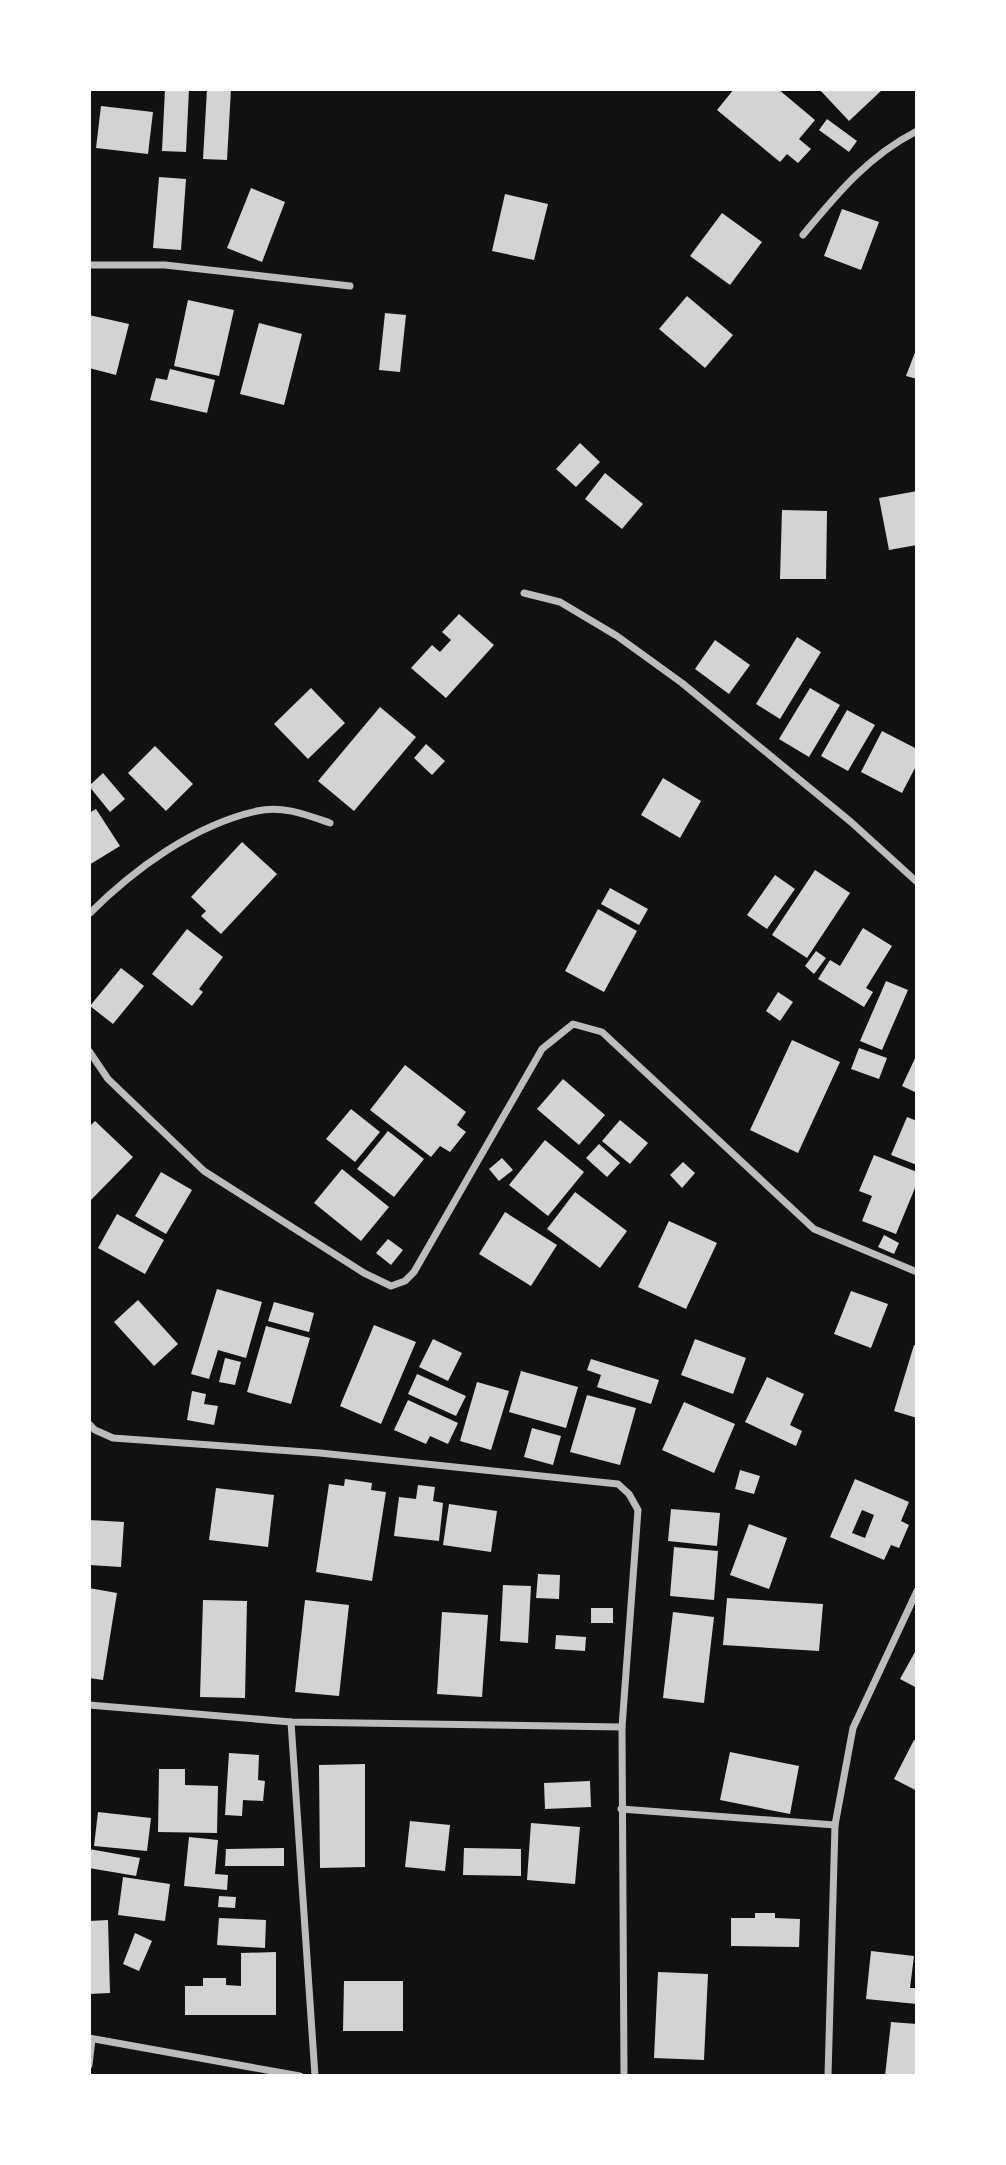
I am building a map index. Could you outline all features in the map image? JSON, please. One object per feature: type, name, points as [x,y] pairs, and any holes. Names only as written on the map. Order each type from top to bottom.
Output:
[{"type":"street","points":[[803,235],[850,178],[889,145],[917,131]]},
{"type":"street","points":[[89,265],[165,265],[350,286]]},
{"type":"street","points":[[524,593],[560,602],[617,636],[682,683],[851,822],[917,882]]},
{"type":"street","points":[[89,914],[156,859],[201,831],[258,811],[292,810],[330,823]]},
{"type":"street","points":[[89,1051],[108,1079],[204,1171],[364,1273],[391,1286],[405,1281],[414,1272],[542,1049],[573,1024],[602,1032],[814,1229],[917,1272]]},
{"type":"street","points":[[89,1424],[95,1430],[113,1438],[320,1453],[618,1484],[629,1494],[638,1510],[622,1727],[624,2076]]},
{"type":"street","points":[[828,2076],[835,1825],[853,1728],[917,1591]]},
{"type":"street","points":[[89,1705],[291,1722],[622,1727]]},
{"type":"street","points":[[291,1722],[315,2076]]},
{"type":"street","points":[[621,1810],[835,1825]]},
{"type":"street","points":[[89,2065],[91,2039],[300,2076]]},
{"type":"building","points":[[165,89],[189,89],[186,152],[162,151]]},
{"type":"building","points":[[207,89],[231,89],[227,160],[203,159]]},
{"type":"building","points":[[734,89],[778,89],[815,120],[799,139],[811,149],[798,163],[787,154],[780,162],[717,110]]},
{"type":"building","points":[[819,89],[883,89],[849,121]]},
{"type":"building","points":[[101,106],[153,112],[148,154],[96,148]]},
{"type":"building","points":[[827,119],[857,141],[849,152],[819,130]]},
{"type":"building","points":[[159,177],[186,179],[181,250],[153,248]]},
{"type":"building","points":[[251,188],[285,202],[262,262],[227,248]]},
{"type":"building","points":[[505,194],[548,204],[534,260],[492,251]]},
{"type":"building","points":[[842,209],[879,222],[861,270],[824,256]]},
{"type":"building","points":[[722,213],[762,242],[730,285],[690,256]]},
{"type":"building","points":[[687,296],[733,335],[705,368],[659,329]]},
{"type":"building","points":[[188,300],[234,310],[219,376],[174,366]]},
{"type":"building","points":[[385,313],[406,315],[400,372],[379,370]]},
{"type":"building","points":[[89,315],[129,324],[116,375],[89,368]]},
{"type":"building","points":[[259,323],[302,334],[284,405],[240,394]]},
{"type":"building","points":[[917,347],[917,379],[906,376]]},
{"type":"building","points":[[170,369],[215,380],[207,413],[150,400],[156,378],[167,380]]},
{"type":"building","points":[[580,443],[600,462],[576,487],[556,469]]},
{"type":"building","points":[[605,473],[643,504],[622,529],[585,499]]},
{"type":"building","points":[[917,491],[917,545],[889,550],[879,498]]},
{"type":"building","points":[[782,510],[827,511],[826,579],[780,579]]},
{"type":"building","points":[[459,614],[494,645],[446,698],[411,668],[432,645],[440,652],[451,640],[442,632]]},
{"type":"building","points":[[797,637],[821,652],[780,719],[756,704]]},
{"type":"building","points":[[715,640],[750,665],[729,694],[695,669]]},
{"type":"building","points":[[311,688],[345,723],[308,759],[274,724]]},
{"type":"building","points":[[810,688],[840,705],[809,757],[779,739]]},
{"type":"building","points":[[380,707],[416,737],[354,811],[318,781]]},
{"type":"building","points":[[847,710],[875,725],[848,771],[821,756]]},
{"type":"building","points":[[882,731],[917,749],[917,764],[902,793],[861,772]]},
{"type":"building","points":[[426,744],[445,761],[432,775],[414,758]]},
{"type":"building","points":[[155,746],[193,784],[166,811],[128,773]]},
{"type":"building","points":[[103,773],[125,799],[110,812],[89,786]]},
{"type":"building","points":[[663,778],[701,801],[680,838],[641,815]]},
{"type":"building","points":[[96,809],[120,846],[89,865],[89,813]]},
{"type":"building","points":[[242,842],[277,874],[221,934],[201,916],[206,911],[191,897]]},
{"type":"building","points":[[815,870],[850,893],[807,958],[772,935]]},
{"type":"building","points":[[775,875],[795,889],[767,929],[747,915]]},
{"type":"building","points":[[610,888],[648,909],[639,925],[601,904]]},
{"type":"building","points":[[598,909],[637,931],[604,992],[565,971]]},
{"type":"building","points":[[863,928],[892,946],[866,988],[873,992],[864,1007],[818,979],[830,960],[840,966]]},
{"type":"building","points":[[187,929],[223,957],[199,989],[203,992],[192,1006],[152,974]]},
{"type":"building","points":[[816,951],[826,958],[814,974],[805,966]]},
{"type":"building","points":[[121,968],[144,986],[113,1024],[90,1006]]},
{"type":"building","points":[[886,981],[908,990],[882,1050],[860,1041]]},
{"type":"building","points":[[778,992],[793,1002],[780,1021],[766,1011]]},
{"type":"building","points":[[792,1040],[840,1062],[798,1153],[750,1130]]},
{"type":"building","points":[[859,1048],[887,1058],[879,1079],[851,1069]]},
{"type":"building","points":[[917,1054],[917,1093],[902,1086]]},
{"type":"building","points":[[405,1065],[466,1112],[457,1125],[466,1132],[450,1152],[440,1146],[431,1157],[370,1110]]},
{"type":"building","points":[[563,1079],[605,1115],[579,1145],[537,1109]]},
{"type":"building","points":[[351,1109],[380,1132],[355,1162],[326,1139]]},
{"type":"building","points":[[907,1117],[917,1121],[917,1165],[891,1155]]},
{"type":"building","points":[[620,1120],[648,1143],[630,1164],[602,1141]]},
{"type":"building","points":[[95,1121],[133,1157],[89,1202],[89,1127]]},
{"type":"building","points":[[388,1131],[424,1159],[394,1197],[357,1169]]},
{"type":"building","points":[[545,1140],[584,1172],[548,1216],[509,1185]]},
{"type":"building","points":[[599,1144],[620,1163],[607,1177],[586,1158]]},
{"type":"building","points":[[874,1155],[917,1172],[917,1183],[896,1234],[862,1221],[872,1196],[859,1191]]},
{"type":"building","points":[[502,1158],[513,1170],[499,1181],[489,1169]]},
{"type":"building","points":[[683,1162],[695,1173],[682,1188],[670,1175]]},
{"type":"building","points":[[342,1169],[389,1207],[361,1241],[314,1203]]},
{"type":"building","points":[[161,1172],[192,1190],[166,1234],[135,1216]]},
{"type":"building","points":[[575,1192],[627,1231],[600,1268],[547,1229]]},
{"type":"building","points":[[505,1212],[557,1245],[531,1286],[479,1254]]},
{"type":"building","points":[[117,1214],[164,1240],[145,1274],[98,1248]]},
{"type":"building","points":[[669,1221],[717,1243],[686,1309],[638,1287]]},
{"type":"building","points":[[884,1235],[899,1243],[894,1254],[878,1247]]},
{"type":"building","points":[[388,1239],[403,1250],[391,1265],[376,1253]]},
{"type":"building","points":[[217,1289],[262,1302],[246,1358],[218,1350],[209,1379],[191,1374]]},
{"type":"building","points":[[851,1291],[888,1304],[871,1348],[834,1334]]},
{"type":"building","points":[[138,1300],[178,1344],[154,1366],[114,1322]]},
{"type":"building","points":[[274,1302],[314,1313],[309,1332],[268,1321]]},
{"type":"building","points":[[374,1325],[416,1342],[381,1424],[340,1406]]},
{"type":"building","points":[[266,1326],[310,1338],[291,1404],[247,1392]]},
{"type":"building","points":[[433,1339],[462,1353],[448,1381],[419,1367]]},
{"type":"building","points":[[695,1339],[746,1358],[733,1394],[681,1375]]},
{"type":"building","points":[[914,1345],[917,1346],[917,1418],[894,1411]]},
{"type":"building","points":[[225,1358],[241,1362],[235,1385],[219,1382]]},
{"type":"building","points":[[591,1359],[659,1380],[651,1404],[597,1387],[601,1375],[587,1370]]},
{"type":"building","points":[[521,1371],[578,1387],[566,1428],[509,1412]]},
{"type":"building","points":[[417,1374],[466,1396],[456,1416],[408,1394]]},
{"type":"building","points":[[767,1377],[804,1394],[790,1425],[802,1431],[796,1446],[745,1422]]},
{"type":"building","points":[[477,1382],[509,1391],[491,1450],[460,1441]]},
{"type":"building","points":[[192,1391],[206,1394],[204,1404],[218,1406],[214,1425],[187,1420]]},
{"type":"building","points":[[587,1395],[636,1408],[620,1465],[570,1452]]},
{"type":"building","points":[[408,1400],[458,1423],[448,1444],[430,1436],[426,1444],[394,1430]]},
{"type":"building","points":[[684,1402],[735,1424],[714,1473],[662,1450]]},
{"type":"building","points":[[532,1428],[561,1436],[553,1465],[524,1457]]},
{"type":"building","points":[[740,1470],[760,1476],[754,1494],[735,1489]]},
{"type":"building","points":[[345,1479],[372,1483],[371,1490],[386,1492],[372,1581],[316,1572],[329,1484],[344,1486]]},
{"type":"building","points":[[855,1479],[909,1502],[901,1521],[909,1525],[899,1548],[891,1545],[884,1560],[830,1537]],"holes":[[[862,1510],[874,1515],[865,1538],[852,1533]]]},
{"type":"building","points":[[418,1485],[435,1487],[433,1501],[443,1503],[439,1541],[394,1536],[399,1497],[416,1499]]},
{"type":"building","points":[[216,1488],[274,1495],[268,1547],[209,1540]]},
{"type":"building","points":[[449,1504],[497,1511],[491,1552],[443,1545]]},
{"type":"building","points":[[671,1509],[720,1513],[717,1546],[668,1541]]},
{"type":"building","points":[[89,1520],[124,1522],[121,1567],[89,1565]]},
{"type":"building","points":[[749,1524],[787,1538],[769,1589],[730,1575]]},
{"type":"building","points":[[674,1547],[718,1551],[714,1600],[670,1596]]},
{"type":"building","points":[[538,1574],[560,1575],[559,1599],[536,1598]]},
{"type":"building","points":[[503,1585],[531,1586],[528,1643],[500,1641]]},
{"type":"building","points":[[89,1588],[117,1593],[103,1680],[89,1678]]},
{"type":"building","points":[[727,1598],[823,1604],[819,1651],[723,1645]]},
{"type":"building","points":[[203,1600],[247,1601],[245,1698],[200,1697]]},
{"type":"building","points":[[305,1600],[349,1605],[339,1696],[295,1692]]},
{"type":"building","points":[[591,1608],[613,1608],[613,1623],[591,1623]]},
{"type":"building","points":[[442,1612],[488,1615],[482,1697],[437,1694]]},
{"type":"building","points":[[673,1612],[714,1617],[704,1703],[663,1698]]},
{"type":"building","points":[[556,1635],[586,1637],[585,1651],[555,1649]]},
{"type":"building","points":[[915,1652],[917,1653],[917,1688],[900,1679]]},
{"type":"building","points":[[914,1740],[917,1741],[917,1791],[894,1779]]},
{"type":"building","points":[[730,1752],[799,1766],[790,1814],[720,1800]]},
{"type":"building","points":[[229,1753],[259,1755],[258,1780],[265,1781],[263,1801],[243,1800],[242,1816],[225,1815]]},
{"type":"building","points":[[365,1764],[365,1867],[320,1868],[319,1765]]},
{"type":"building","points":[[159,1769],[185,1769],[185,1785],[218,1786],[217,1833],[158,1832]]},
{"type":"building","points":[[590,1781],[591,1807],[545,1809],[544,1783]]},
{"type":"building","points":[[98,1812],[151,1818],[147,1851],[94,1846]]},
{"type":"building","points":[[410,1821],[450,1825],[445,1871],[405,1867]]},
{"type":"building","points":[[531,1823],[580,1827],[575,1884],[527,1880]]},
{"type":"building","points":[[189,1837],[218,1840],[215,1874],[228,1875],[227,1890],[184,1886]]},
{"type":"building","points":[[284,1848],[284,1866],[225,1866],[226,1849]]},
{"type":"building","points":[[464,1848],[521,1849],[521,1876],[463,1875]]},
{"type":"building","points":[[89,1849],[140,1858],[136,1876],[89,1868]]},
{"type":"building","points":[[123,1877],[170,1884],[165,1921],[118,1915]]},
{"type":"building","points":[[219,1896],[236,1897],[235,1908],[218,1907]]},
{"type":"building","points":[[755,1913],[775,1913],[775,1918],[800,1919],[799,1947],[731,1946],[731,1918],[755,1918]]},
{"type":"building","points":[[219,1918],[266,1920],[265,1948],[217,1945]]},
{"type":"building","points":[[108,1920],[110,1993],[89,1994],[89,1921]]},
{"type":"building","points":[[135,1933],[152,1941],[139,1971],[123,1964]]},
{"type":"building","points":[[871,1951],[914,1956],[910,1988],[917,1988],[917,2004],[866,1999]]},
{"type":"building","points":[[276,1952],[276,2015],[185,2015],[185,1986],[203,1986],[203,1978],[226,1978],[226,1985],[241,1986],[241,1953]]},
{"type":"building","points":[[658,1972],[708,1974],[704,2060],[654,2058]]},
{"type":"building","points":[[344,1981],[403,1981],[403,2031],[343,2031]]},
{"type":"building","points":[[891,2022],[917,2024],[915,2076],[885,2076]]}]
